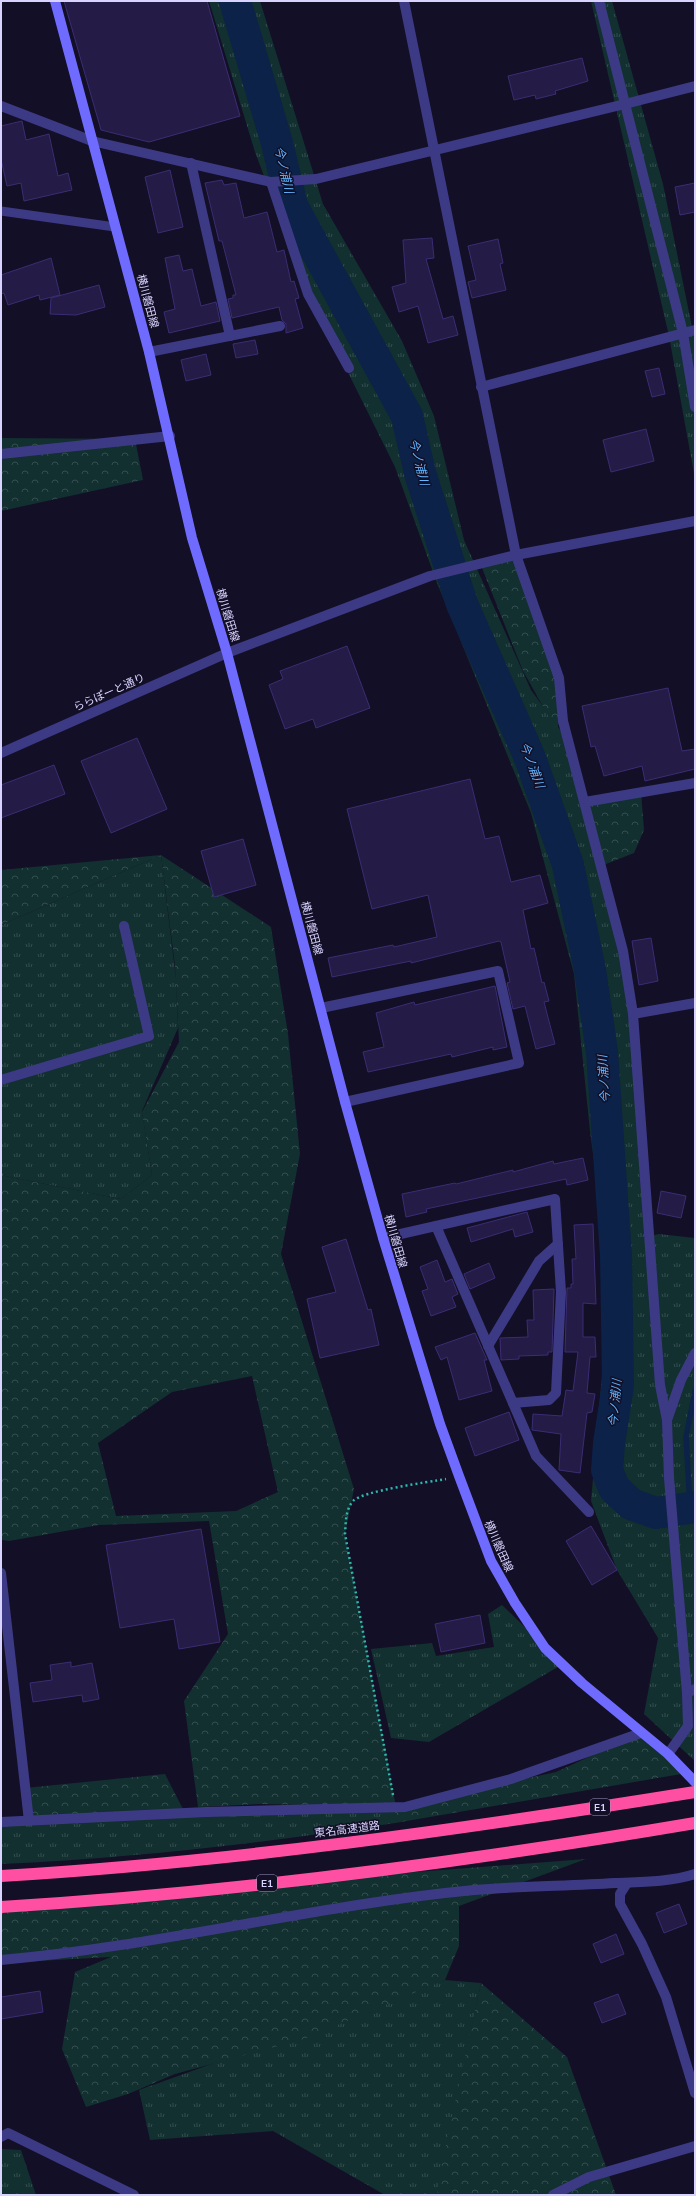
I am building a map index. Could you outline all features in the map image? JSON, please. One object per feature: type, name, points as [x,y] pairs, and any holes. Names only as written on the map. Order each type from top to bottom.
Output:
[{"type":"highway","name":"東名高速道路","points":[[1,1876],[99,1870],[505,1823],[695,1792]]},
{"type":"highway","name":"E1","points":[[1,1907],[100,1901],[279,1882],[532,1850],[695,1823]]},
{"type":"main road","name":"横川磐田線","points":[[55,1],[149,352],[170,436],[192,538],[227,653],[382,1238],[440,1424],[458,1476],[491,1561],[515,1603],[545,1648],[582,1683],[668,1754],[695,1782]]},
{"type":"street","points":[[404,1],[436,151],[481,387],[516,555],[559,678],[563,721],[623,950],[633,1014],[660,1384],[667,1420],[669,1478],[673,1526],[691,1691],[688,1726],[668,1754]]},
{"type":"street","points":[[599,1],[683,333],[695,407]]},
{"type":"street","points":[[1,106],[92,140],[271,182],[316,179],[436,151],[695,86]]},
{"type":"street","points":[[191,163],[230,336]]},
{"type":"street","points":[[271,182],[308,294],[349,368]]},
{"type":"street","points":[[149,352],[280,326]]},
{"type":"street","points":[[481,387],[695,330]]},
{"type":"street","points":[[1,454],[170,436]]},
{"type":"street","name":"ららぽーと通り","points":[[1,753],[227,653],[430,576],[480,562],[695,520]]},
{"type":"street","points":[[585,802],[695,783]]},
{"type":"street","points":[[1,1080],[149,1036],[124,926]]},
{"type":"street","points":[[321,1008],[498,971],[519,1063],[345,1102]]},
{"type":"street","points":[[633,1014],[695,1003]]},
{"type":"street","points":[[382,1238],[555,1199],[561,1292],[556,1393],[549,1400],[513,1403]]},
{"type":"street","points":[[436,1226],[536,1456],[590,1512]]},
{"type":"street","points":[[488,1346],[539,1261],[558,1244]]},
{"type":"street","points":[[667,1420],[682,1380],[695,1353]]},
{"type":"street","points":[[1,1573],[29,1821]]},
{"type":"street","points":[[1,1822],[206,1812],[405,1807],[511,1779],[641,1733]]},
{"type":"street","points":[[1,1960],[67,1954],[370,1904],[475,1890],[628,1883],[682,1878],[695,1874]]},
{"type":"street","points":[[628,1883],[620,1894],[620,1904],[642,1944],[666,1997],[695,2093]]},
{"type":"street","points":[[1,2137],[8,2133],[134,2195]]},
{"type":"street","points":[[553,2195],[588,2177],[695,2146]]},
{"type":"lane","points":[[1,211],[115,227]]},
{"type":"path","points":[[396,1807],[345,1534],[346,1512],[354,1500],[368,1493],[458,1476]]},
{"type":"green space","points":[[209,1],[260,1],[323,204],[402,341],[434,416],[464,540],[531,690],[569,742],[606,884],[634,1034],[650,1236],[659,1234],[695,1238],[695,1761],[644,1714],[658,1638],[617,1570],[591,1501],[610,1283],[590,1131],[574,974],[531,813],[437,583],[395,467],[306,288],[255,152]]},
{"type":"green space","points":[[591,1],[612,1],[663,184],[695,342],[695,479],[669,336]]},
{"type":"green space","points":[[1,438],[135,439],[143,480],[1,511]]},
{"type":"green space","points":[[516,555],[559,678],[563,721],[555,728],[523,671],[480,563]]},
{"type":"green space","points":[[641,792],[644,830],[634,853],[601,866],[585,802]]},
{"type":"green space","points":[[161,855],[176,979],[178,1028],[142,1111],[152,1175],[121,1199],[5,1176],[1,1170],[1,925]]},
{"type":"green space","points":[[161,855],[271,927],[288,1034],[300,1154],[281,1254],[354,1489],[345,1534],[396,1807],[556,1772],[641,1733],[687,1773],[395,1823],[395,1807],[260,1804],[198,1807],[184,1701],[228,1634],[209,1521],[99,1525],[9,1541],[2,1540],[1,1170],[5,1176],[121,1199],[152,1175],[142,1112],[179,1042],[175,966]],"holes":[[[252,1376],[278,1492],[236,1511],[116,1516],[98,1443],[172,1392]]]},
{"type":"green space","points":[[161,855],[1,925],[1,870]]},
{"type":"green space","points":[[502,1605],[563,1664],[429,1742],[391,1738],[371,1649],[432,1643],[436,1656],[494,1647],[488,1614]]},
{"type":"green space","points":[[165,1774],[185,1813],[29,1821],[25,1788]]},
{"type":"green space","points":[[396,1807],[395,1823],[198,1849],[100,1858],[1,1864],[1,1822]]},
{"type":"green space","points":[[586,1859],[459,1906],[459,1946],[445,1980],[304,2039],[175,2074],[128,2094],[86,2107],[62,2049],[75,1972],[111,1957],[1,1963],[1,1904]]},
{"type":"green space","points":[[445,1980],[481,1983],[437,2195],[385,2195],[273,2131],[150,2140],[139,2090]]},
{"type":"green space","points":[[481,1983],[567,2057],[616,2195],[437,2195],[442,2163]]},
{"type":"green space","points":[[1,2149],[21,2150],[36,2195],[1,2195]]},
{"type":"building","points":[[64,1],[207,1],[240,116],[149,142],[101,130]]},
{"type":"building","points":[[582,58],[588,81],[555,91],[556,94],[536,99],[535,95],[514,100],[508,76]]},
{"type":"building","points":[[22,121],[26,140],[49,134],[58,176],[68,173],[72,190],[24,201],[21,183],[7,186],[1,159],[1,126]]},
{"type":"building","points":[[170,170],[183,227],[158,233],[145,177]]},
{"type":"building","points":[[222,180],[224,185],[236,183],[244,218],[267,212],[277,252],[284,250],[291,282],[294,281],[299,298],[295,299],[303,328],[286,333],[286,324],[282,320],[279,307],[232,318],[228,299],[233,298],[233,295],[236,295],[222,241],[219,241],[205,183]]},
{"type":"building","points":[[695,183],[695,212],[680,215],[675,187]]},
{"type":"building","points":[[432,238],[434,258],[426,259],[443,319],[453,316],[458,335],[428,343],[418,306],[399,312],[392,287],[406,283],[403,240]]},
{"type":"building","points":[[498,239],[503,263],[500,264],[506,290],[472,298],[468,282],[476,280],[468,246]]},
{"type":"building","points":[[179,255],[183,271],[192,269],[201,306],[216,302],[220,321],[169,333],[164,312],[175,309],[165,258]]},
{"type":"building","points":[[51,258],[60,295],[40,300],[39,295],[8,305],[4,293],[1,294],[1,275]]},
{"type":"building","points":[[99,285],[105,307],[76,315],[50,314],[51,298]]},
{"type":"building","points":[[255,340],[258,354],[236,358],[233,344]]},
{"type":"building","points":[[206,354],[211,375],[186,381],[181,360]]},
{"type":"building","points":[[659,368],[665,394],[652,397],[645,371]]},
{"type":"building","points":[[646,429],[654,461],[611,472],[603,440]]},
{"type":"building","points":[[347,646],[370,708],[316,728],[313,719],[285,729],[269,685],[283,679],[280,671]]},
{"type":"building","points":[[668,688],[682,751],[695,749],[695,769],[645,781],[642,766],[604,776],[595,746],[591,747],[582,706]]},
{"type":"building","points":[[137,738],[167,809],[111,833],[81,761]]},
{"type":"building","points":[[54,765],[65,794],[1,818],[1,785]]},
{"type":"building","points":[[470,779],[485,839],[499,836],[511,882],[540,875],[548,903],[523,910],[531,949],[534,948],[542,983],[544,982],[549,1001],[544,1002],[555,1044],[536,1049],[525,1006],[513,1009],[507,983],[510,982],[501,942],[499,941],[411,963],[411,961],[332,977],[328,958],[393,945],[394,947],[437,937],[428,895],[372,909],[347,809]]},
{"type":"building","points":[[243,839],[256,885],[214,897],[201,851]]},
{"type":"building","points":[[651,938],[658,981],[639,985],[632,941]]},
{"type":"building","points":[[495,986],[507,1047],[493,1050],[493,1047],[452,1057],[451,1054],[368,1072],[363,1052],[384,1047],[376,1013],[414,1002],[415,1005]]},
{"type":"building","points":[[583,1158],[588,1180],[567,1185],[566,1179],[426,1209],[427,1212],[406,1217],[402,1194],[456,1184],[513,1170],[513,1172],[553,1161],[554,1164]]},
{"type":"building","points":[[661,1191],[686,1196],[681,1218],[657,1213]]},
{"type":"building","points":[[527,1212],[533,1232],[515,1237],[513,1229],[471,1242],[467,1228]]},
{"type":"building","points":[[593,1224],[596,1304],[583,1303],[583,1337],[595,1337],[596,1357],[590,1357],[587,1393],[595,1394],[592,1412],[587,1413],[580,1473],[559,1470],[561,1434],[532,1430],[533,1414],[562,1416],[566,1390],[573,1391],[578,1352],[565,1352],[567,1288],[571,1288],[571,1284],[573,1284],[572,1259],[576,1259],[574,1225]]},
{"type":"building","points":[[346,1239],[368,1310],[371,1309],[379,1345],[320,1358],[307,1299],[336,1292],[322,1247]]},
{"type":"building","points":[[437,1260],[445,1282],[452,1279],[458,1294],[452,1297],[456,1307],[431,1316],[422,1291],[428,1289],[420,1267]]},
{"type":"building","points":[[489,1263],[495,1278],[470,1289],[464,1274]]},
{"type":"building","points":[[554,1289],[552,1352],[548,1352],[548,1355],[519,1356],[519,1359],[501,1360],[500,1338],[528,1337],[527,1320],[534,1320],[533,1290]]},
{"type":"building","points":[[475,1333],[487,1360],[484,1360],[492,1391],[459,1400],[447,1357],[441,1360],[435,1347]]},
{"type":"building","points":[[509,1412],[519,1440],[475,1456],[465,1428]]},
{"type":"building","points":[[591,1526],[617,1570],[592,1585],[566,1541]]},
{"type":"building","points":[[201,1529],[220,1642],[179,1649],[174,1619],[120,1628],[106,1545]]},
{"type":"building","points":[[480,1615],[485,1643],[441,1652],[435,1624]]},
{"type":"building","points":[[71,1662],[71,1667],[92,1663],[99,1699],[83,1702],[82,1695],[33,1702],[30,1683],[52,1680],[50,1665]]},
{"type":"building","points":[[679,1904],[687,1924],[664,1933],[656,1913]]},
{"type":"building","points":[[616,1934],[624,1954],[601,1963],[593,1944]]},
{"type":"building","points":[[40,1991],[43,2012],[1,2019],[1,1997]]},
{"type":"building","points":[[618,1994],[626,2014],[602,2023],[594,2003]]},
{"type":"waterway","name":"今ノ浦川","points":[[235,1],[277,143],[292,206],[407,416],[420,473],[462,604],[530,758],[568,865],[590,970],[602,1052],[616,1256],[618,1385],[609,1443],[607,1470],[614,1488],[631,1504],[656,1513],[695,1507]]},
{"type":"waterway","points":[[690,1507],[686,1437],[695,1391]]}]
